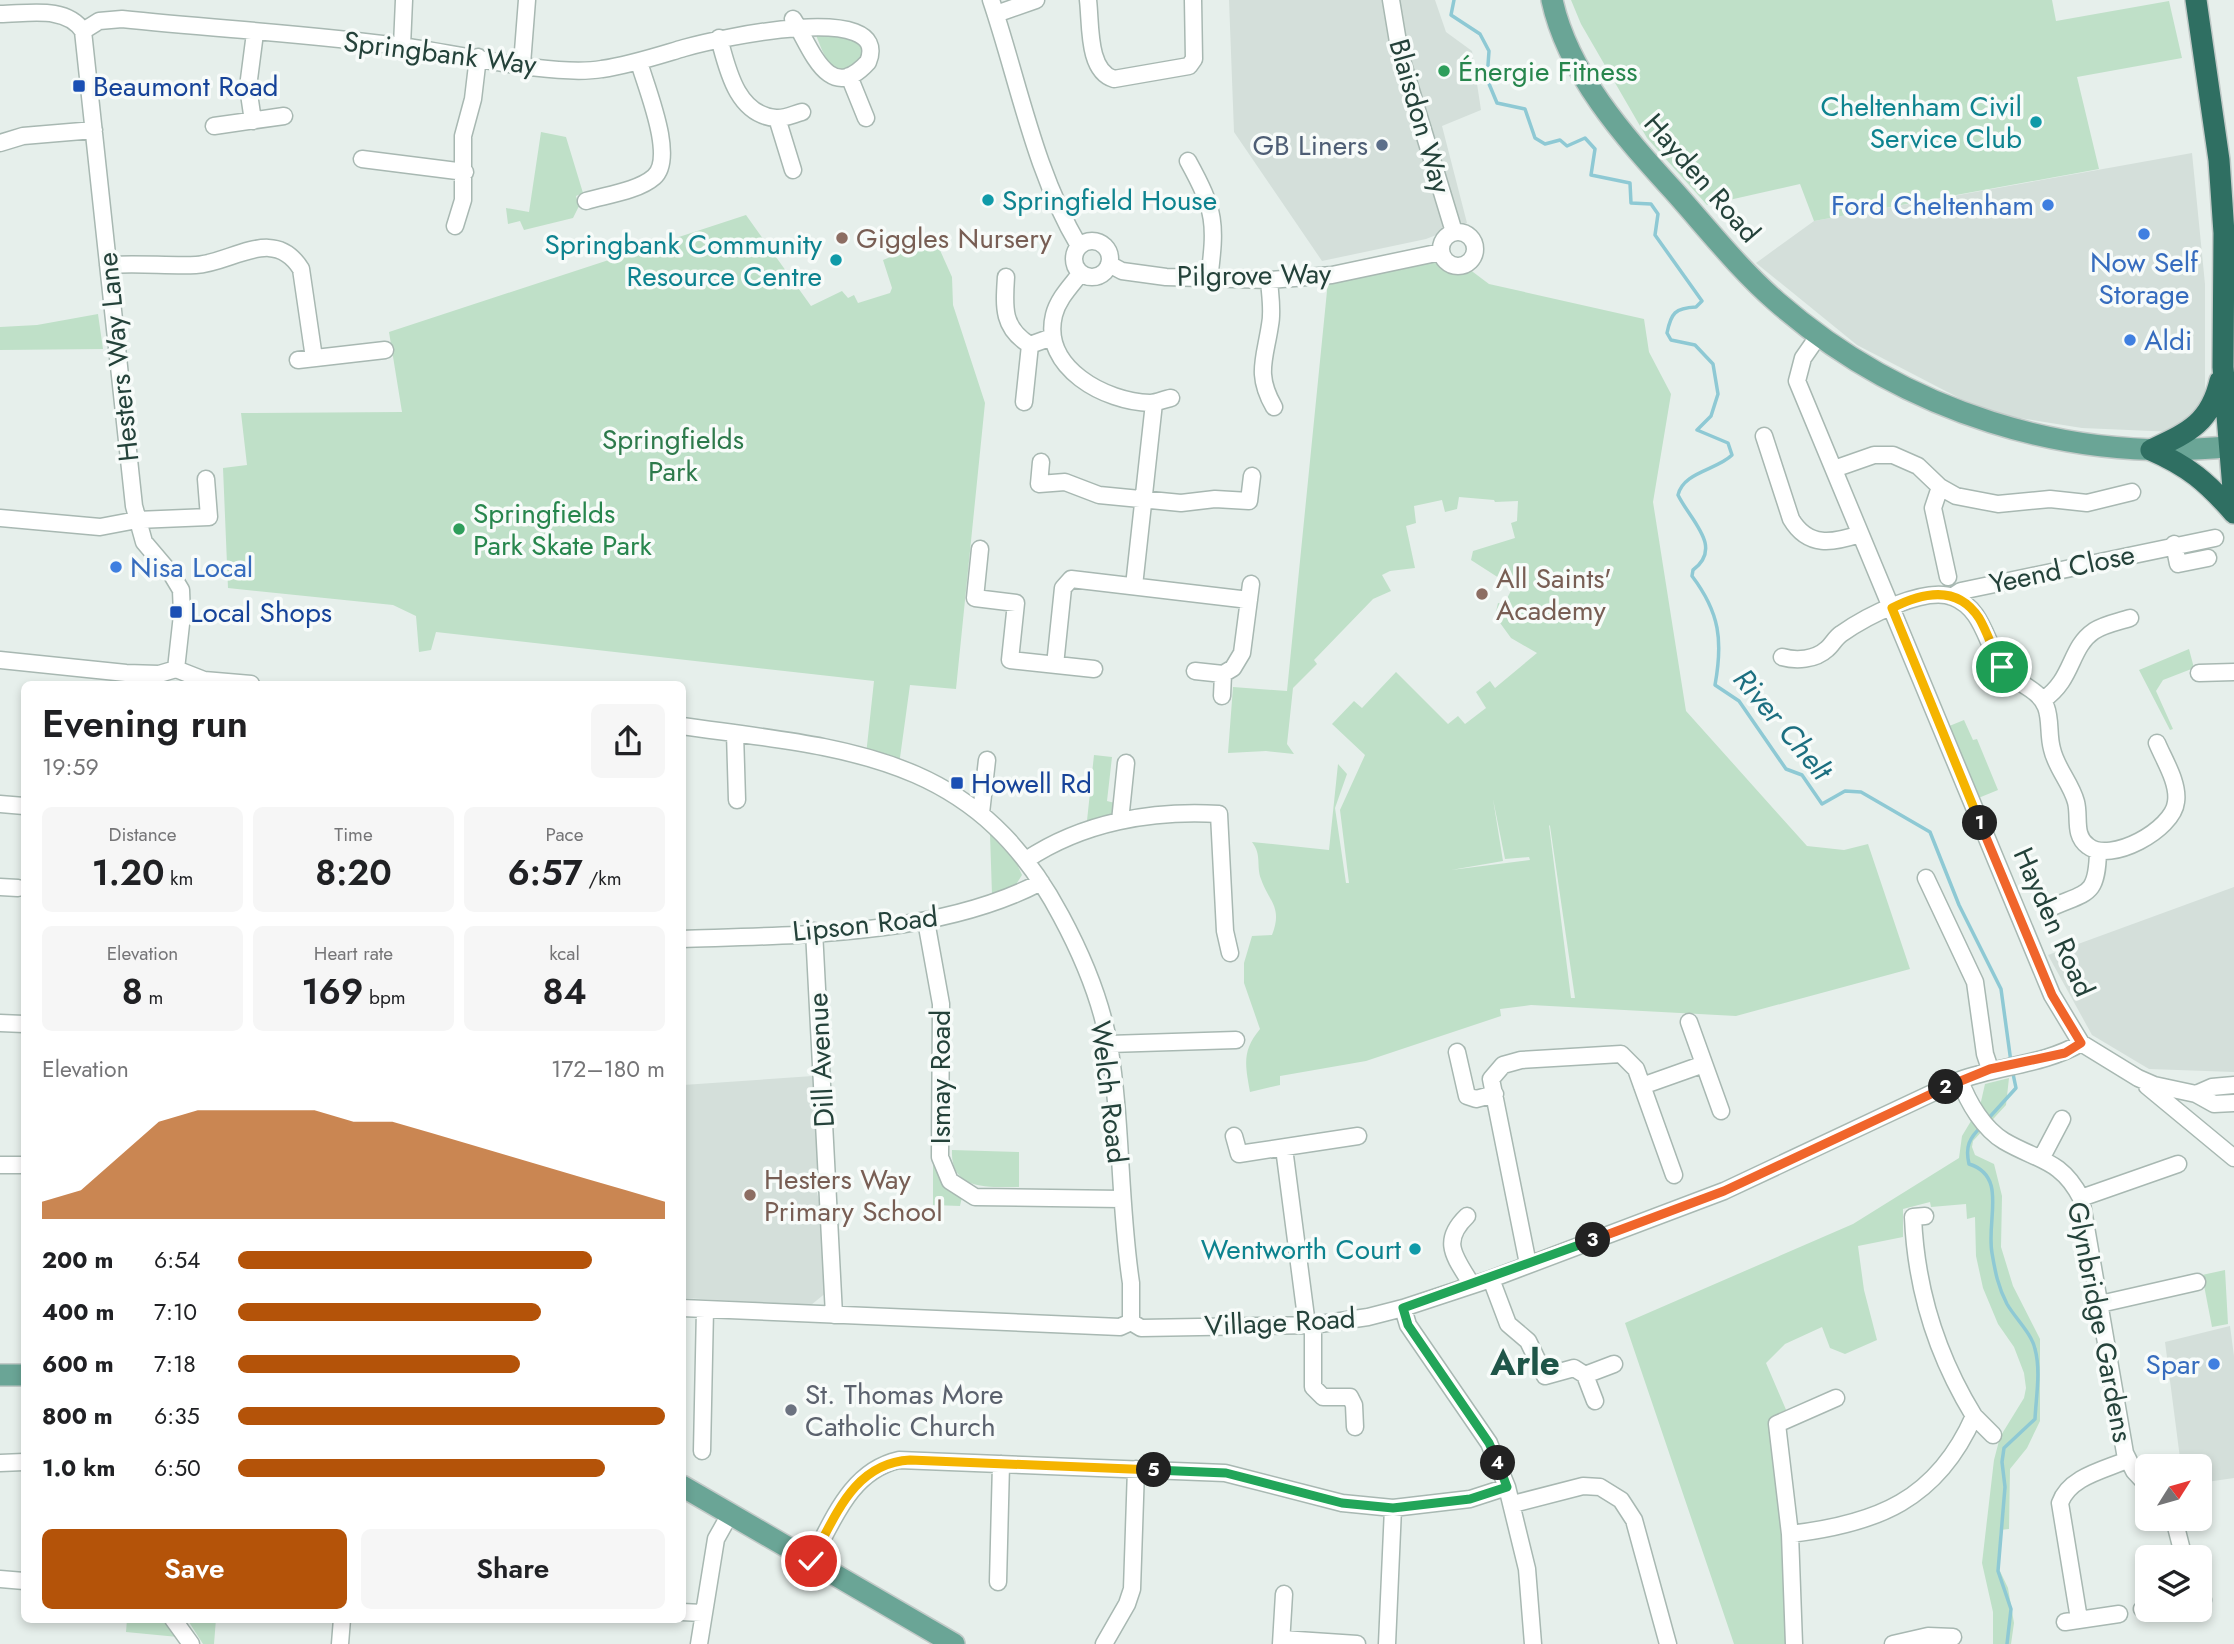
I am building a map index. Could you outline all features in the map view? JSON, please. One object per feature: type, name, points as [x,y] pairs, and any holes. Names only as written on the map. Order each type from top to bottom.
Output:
[{"type":"highway","points":[[2196,0],[2210,80],[2224,233],[2223,367],[2232,444],[2234,501]]},
{"type":"highway","points":[[2224,233],[2234,279]]},
{"type":"highway","points":[[2151,450],[2191,431],[2203,418],[2216,398],[2223,367]]},
{"type":"highway","points":[[2151,450],[2185,465],[2210,485],[2234,513]]},
{"type":"main road","name":"Hayden Road","points":[[1552,0],[1557,22],[1590,88],[1650,164],[1776,302],[1819,335],[1901,385],[1983,420],[2085,445],[2151,450],[2232,444]]},
{"type":"main road","points":[[0,1375],[21,1375]]},
{"type":"main road","points":[[686,1488],[954,1644]]},
{"type":"street","points":[[18,0],[28,14]]},
{"type":"street","points":[[402,46],[404,0]]},
{"type":"street","points":[[522,64],[527,0]]},
{"type":"street","points":[[1036,0],[993,7],[1043,167],[1059,211],[1079,246]]},
{"type":"street","points":[[1088,0],[1096,64],[1105,75],[1114,79],[1189,66],[1194,59],[1194,0]]},
{"type":"street","name":"Blaisdon Way","points":[[1391,0],[1400,54],[1454,232]]},
{"type":"street","points":[[0,14],[63,15],[77,22],[83,31]]},
{"type":"street","name":"Springbank Way","points":[[83,31],[99,21],[122,19],[402,46],[522,64],[599,70],[639,62],[783,19],[832,16],[852,20],[863,26],[870,37],[871,51],[867,62],[849,76]]},
{"type":"street","points":[[793,19],[819,68],[838,77],[849,76],[866,118]]},
{"type":"street","name":"Hesters Way Lane","points":[[83,31],[137,520],[144,542],[173,575],[181,590],[182,615],[176,669]]},
{"type":"street","points":[[253,121],[248,87],[255,33]]},
{"type":"street","points":[[719,38],[738,94],[759,111],[777,118],[802,112]]},
{"type":"street","points":[[456,226],[463,201],[463,136],[473,99],[478,57]]},
{"type":"street","points":[[586,201],[647,181],[661,167],[663,149],[639,62]]},
{"type":"street","points":[[214,126],[284,116]]},
{"type":"street","points":[[777,118],[793,170]]},
{"type":"street","points":[[0,143],[23,136],[94,130]]},
{"type":"street","points":[[362,159],[465,172]]},
{"type":"street","points":[[1188,161],[1207,195],[1213,215],[1209,280]]},
{"type":"street","points":[[1454,232],[1468,234],[1476,246],[1473,259],[1465,266],[1448,264],[1441,252],[1441,243],[1454,232]]},
{"type":"street","points":[[1079,246],[1098,242],[1108,251],[1110,264],[1097,277],[1080,274]]},
{"type":"street","points":[[1079,246],[1073,260],[1080,274]]},
{"type":"street","points":[[108,265],[142,262],[196,265],[259,247],[273,247],[285,253],[301,268],[306,359],[385,350]]},
{"type":"street","name":"Pilgrove Way","points":[[1110,264],[1122,271],[1209,280],[1269,280],[1332,275],[1441,252]]},
{"type":"street","points":[[1080,274],[1058,305],[1052,337],[1068,365],[1091,387],[1111,396],[1154,403],[1171,398]]},
{"type":"street","points":[[1006,277],[1005,318],[1019,339],[1030,345],[1052,337]]},
{"type":"street","points":[[1269,280],[1271,325],[1262,363],[1265,386],[1274,407]]},
{"type":"street","name":"Hayden Road","points":[[1819,335],[1802,358],[1797,381],[2052,995],[2081,1043],[2138,1078],[2154,1085],[2196,1094],[2214,1104],[2234,1103]]},
{"type":"street","points":[[1024,401],[1030,345]]},
{"type":"street","points":[[1134,586],[1154,403]]},
{"type":"street","points":[[1763,436],[1791,519],[1798,530],[1811,539],[1828,543],[1860,534]]},
{"type":"street","points":[[1834,469],[1874,454],[1893,455],[1918,466],[1940,487],[1965,499],[1998,504],[2050,499],[2087,503],[2133,492]]},
{"type":"street","points":[[1041,462],[1039,484],[1065,482],[1099,495],[1181,503],[1214,499],[1253,506],[1252,476]]},
{"type":"street","points":[[0,519],[100,527],[137,520],[209,517],[206,479]]},
{"type":"street","points":[[1940,487],[1933,508],[1948,577]]},
{"type":"street","name":"Yeend Close","points":[[1782,657],[1803,659],[1820,654],[1840,635],[1919,596],[1935,593],[1952,597],[1961,591],[2174,544],[2215,538]]},
{"type":"street","name":"Yeend Close","points":[[2174,544],[2178,564],[2208,558]]},
{"type":"street","points":[[980,549],[975,598],[1016,603],[1010,660],[1094,669]]},
{"type":"street","points":[[1055,665],[1066,583],[1074,579],[1134,586],[1250,592],[1242,653],[1233,668],[1223,674],[1195,671]]},
{"type":"street","points":[[1952,597],[1975,612],[2009,674],[2043,699],[2049,716],[2052,752],[2076,801],[2078,832],[2084,843],[2098,851],[2110,851],[2154,834],[2172,817],[2177,802],[2175,786],[2157,743]]},
{"type":"street","points":[[2043,699],[2060,687],[2080,646],[2091,633],[2130,618]]},
{"type":"street","points":[[0,660],[126,678],[176,669],[204,680],[216,681]]},
{"type":"street","points":[[2199,673],[2234,673]]},
{"type":"street","points":[[1222,696],[1223,674]]},
{"type":"street","name":"Welch Road","points":[[686,727],[735,733],[888,762],[942,786],[981,813],[1026,860],[1041,882],[1084,964],[1109,1044],[1121,1199],[1131,1283],[1131,1322]]},
{"type":"street","points":[[735,733],[737,800]]},
{"type":"street","points":[[981,813],[987,760]]},
{"type":"street","points":[[1120,821],[1126,763]]},
{"type":"street","points":[[0,804],[21,806]]},
{"type":"street","points":[[1026,860],[1065,838],[1120,821],[1168,813],[1219,814],[1225,931],[1230,953]]},
{"type":"street","points":[[2048,909],[2093,887],[2097,877],[2098,851]]},
{"type":"street","points":[[1926,878],[1971,971],[1980,1002],[1985,1054],[1995,1068]]},
{"type":"street","name":"Lipson Road","points":[[686,939],[896,927],[984,906],[1041,882]]},
{"type":"street","points":[[0,887],[18,888]]},
{"type":"street","name":"Ismay Road","points":[[926,921],[941,1004],[940,1157],[950,1181],[975,1197],[1121,1199]]},
{"type":"street","name":"Dill Avenue","points":[[814,931],[834,1315]]},
{"type":"street","points":[[1689,1022],[1721,1111]]},
{"type":"street","points":[[0,1023],[21,1024]]},
{"type":"street","points":[[1109,1044],[1236,1040]]},
{"type":"street","name":"Village Road","points":[[686,1308],[1119,1327],[1131,1322],[1141,1328],[1310,1325],[1368,1317],[1491,1279],[1724,1191],[1960,1080],[1995,1068],[2065,1053],[2081,1043]]},
{"type":"street","points":[[1457,1052],[1466,1096],[1476,1099],[1495,1094]]},
{"type":"street","points":[[1528,1264],[1491,1079],[1498,1069],[1509,1063],[1621,1054],[1634,1064],[1674,1175]]},
{"type":"street","points":[[1642,1086],[1704,1065]]},
{"type":"street","name":"Hayden Road","points":[[2138,1078],[2234,1158]]},
{"type":"street","name":"Glynbridge Gardens","points":[[1960,1080],[1977,1114],[1995,1134],[2042,1157],[2065,1174],[2081,1198],[2127,1460],[2135,1470]]},
{"type":"street","name":"Hayden Road","points":[[2196,1094],[2212,1087],[2234,1085]]},
{"type":"street","points":[[2196,1094],[2199,1119],[2207,1135]]},
{"type":"street","points":[[2042,1157],[2062,1119]]},
{"type":"street","points":[[1234,1136],[1239,1154],[1358,1136]]},
{"type":"street","points":[[1283,1147],[1310,1325],[1313,1387],[1323,1397],[1347,1396],[1352,1399],[1355,1427]]},
{"type":"street","points":[[2081,1198],[2178,1164]]},
{"type":"street","points":[[0,1165],[21,1165]]},
{"type":"street","points":[[1467,1216],[1453,1230],[1450,1244],[1472,1285]]},
{"type":"street","points":[[1925,1216],[1913,1217],[1922,1295],[1948,1369],[1974,1416],[1993,1435]]},
{"type":"street","points":[[1491,1279],[1508,1324],[1528,1341],[1543,1375],[1547,1377],[1574,1368],[1585,1375],[1595,1401]]},
{"type":"street","points":[[2100,1304],[2197,1282]]},
{"type":"street","points":[[1403,1308],[1408,1325],[1489,1443],[1507,1487],[1527,1569],[1533,1644]]},
{"type":"street","points":[[702,1451],[705,1309]]},
{"type":"street","points":[[1585,1375],[1614,1364]]},
{"type":"street","points":[[1762,1431],[1836,1398]]},
{"type":"street","points":[[1790,1534],[1849,1526],[1899,1505],[1943,1467],[1961,1442],[1974,1416]]},
{"type":"street","points":[[1777,1424],[1790,1534],[1794,1644]]},
{"type":"street","points":[[811,1561],[853,1487],[878,1467],[910,1460],[1226,1473],[1342,1503],[1393,1508],[1470,1499],[1507,1487]]},
{"type":"street","points":[[2119,1614],[2072,1621],[2060,1503],[2066,1490],[2076,1482],[2127,1460]]},
{"type":"street","points":[[0,1463],[21,1462]]},
{"type":"street","points":[[998,1582],[1001,1464]]},
{"type":"street","points":[[1104,1644],[1127,1604],[1132,1589],[1136,1469]]},
{"type":"street","points":[[1513,1504],[1583,1486],[1600,1488],[1621,1500],[1634,1520],[1668,1644]]},
{"type":"street","points":[[1387,1644],[1393,1508]]},
{"type":"street","points":[[699,1644],[716,1539],[730,1514]]},
{"type":"street","points":[[0,1579],[21,1581]]},
{"type":"street","points":[[1284,1594],[1282,1642],[1357,1644]]},
{"type":"street","points":[[686,1612],[702,1613]]},
{"type":"street","points":[[176,1623],[191,1644]]},
{"type":"street","points":[[340,1644],[342,1623]]},
{"type":"street","points":[[1893,1644],[1928,1636],[1954,1637]]},
{"type":"shaded area","points":[[1229,0],[1435,0],[1446,32],[1472,51],[1481,110],[1442,126],[1467,223],[1426,239],[1322,261],[1234,132]]},
{"type":"shaded area","points":[[2192,153],[2205,284],[2205,411],[2175,432],[2082,428],[1988,413],[1857,345],[1756,263],[1814,221]]},
{"type":"shaded area","points":[[2234,887],[2234,1072],[2149,1069],[2092,1035],[2048,955]]},
{"type":"shaded area","name":"Hesters Way Primary School","points":[[813,1076],[819,1161],[814,1183],[821,1207],[827,1292],[811,1305],[686,1298],[686,1085]]},
{"type":"shaded area","points":[[2230,1326],[2234,1356],[2234,1478],[2212,1481],[2212,1454],[2179,1454],[2165,1342]]},
{"type":"green space","points":[[1571,0],[2052,0],[2056,21],[2169,1],[2182,58],[2077,77],[2099,169],[1814,221],[1800,184],[1707,205],[1647,138],[1581,24]]},
{"type":"green space","points":[[860,33],[864,59],[846,70],[839,70],[828,61],[816,35]]},
{"type":"green space","points":[[541,132],[566,137],[583,193],[576,196],[579,206],[573,218],[524,230],[520,221],[508,224],[506,208],[529,212]]},
{"type":"green space","name":"Springfields Park","points":[[746,215],[811,306],[842,291],[848,298],[854,295],[858,303],[890,293],[892,288],[883,260],[935,239],[952,277],[953,305],[985,403],[956,689],[910,685],[899,765],[866,755],[874,681],[436,632],[431,650],[419,652],[416,616],[393,605],[228,588],[223,468],[247,465],[241,413],[402,412],[389,332]]},
{"type":"green space","name":"All Saints' Academy","points":[[1443,258],[1456,267],[1465,266],[1489,284],[1644,319],[1649,352],[1671,394],[1653,502],[1686,711],[1807,846],[1844,850],[1868,844],[1910,969],[1736,1016],[1531,1005],[1500,1009],[1501,1016],[1366,1061],[1280,1076],[1280,1085],[1250,1092],[1246,1058],[1250,1044],[1260,1029],[1244,983],[1244,963],[1252,936],[1272,935],[1276,918],[1274,905],[1261,879],[1257,851],[1252,842],[1329,850],[1338,764],[1347,774],[1335,808],[1346,883],[1349,883],[1340,810],[1365,755],[1332,724],[1354,701],[1362,708],[1396,672],[1448,724],[1458,716],[1465,724],[1486,708],[1476,692],[1490,681],[1495,688],[1537,653],[1511,638],[1495,616],[1498,603],[1504,604],[1513,587],[1471,560],[1473,551],[1515,538],[1511,523],[1517,521],[1518,501],[1495,502],[1459,497],[1457,509],[1445,512],[1442,500],[1414,506],[1416,523],[1406,526],[1415,568],[1390,571],[1382,575],[1391,591],[1373,599],[1314,660],[1317,664],[1293,688],[1287,744],[1294,754],[1266,751],[1228,753],[1233,687],[1287,691],[1327,291],[1319,277]],"holes":[[[1493,799],[1505,859],[1529,857],[1530,860],[1451,870],[1503,861]],[[1550,826],[1575,998],[1571,998]]]},
{"type":"green space","points":[[98,314],[103,349],[0,350],[0,327],[37,325]]},
{"type":"green space","points":[[2189,649],[2194,668],[2163,680],[2156,691],[2173,729],[2170,730],[2139,670]]},
{"type":"green space","points":[[1964,720],[1973,740],[1977,739],[1998,790],[1971,801],[1942,729]]},
{"type":"green space","points":[[1094,755],[1112,757],[1107,801],[1115,803],[1113,822],[1086,830]]},
{"type":"green space","points":[[990,834],[1016,862],[1022,875],[1015,886],[992,895]]},
{"type":"green space","points":[[2009,1078],[2006,1105],[1973,1141],[1972,1147],[1975,1155],[1994,1164],[2002,1196],[2001,1247],[2013,1286],[2040,1339],[2040,1421],[2027,1448],[2010,1469],[2009,1529],[2000,1530],[1998,1567],[2008,1588],[2014,1623],[2011,1644],[1993,1644],[1993,1612],[1982,1563],[1994,1460],[2000,1437],[2024,1398],[2024,1373],[2014,1347],[1998,1324],[1983,1288],[1976,1256],[1975,1217],[1967,1219],[1966,1204],[1931,1207],[1930,1202],[1903,1209],[1903,1237],[1858,1246],[1864,1290],[1877,1340],[1845,1354],[1830,1348],[1822,1327],[1785,1344],[1766,1363],[1790,1419],[1778,1424],[1794,1644],[1734,1644],[1625,1323],[1853,1224],[1959,1158],[1962,1136],[1980,1106],[1985,1084]]},
{"type":"green space","points":[[952,1150],[1019,1152],[1019,1187],[984,1186],[964,1180],[953,1163]]},
{"type":"green space","points":[[933,1164],[946,1188],[962,1197],[960,1206],[933,1205]]},
{"type":"green space","points":[[2225,1270],[2228,1324],[2212,1327],[2202,1275]]},
{"type":"green space","points":[[127,1623],[166,1623],[178,1637],[126,1632]]},
{"type":"green space","points":[[190,1623],[216,1623],[214,1644],[203,1644]]},
{"type":"waterway","name":"River Chelt","points":[[1454,0],[1451,15],[1480,34],[1489,51],[1487,79],[1497,103],[1525,109],[1535,138],[1545,144],[1560,140],[1567,146],[1585,138],[1595,149],[1591,175],[1630,183],[1631,203],[1651,204],[1658,214],[1655,235],[1702,301],[1696,307],[1675,313],[1667,333],[1671,340],[1695,345],[1713,364],[1718,394],[1711,416],[1697,430],[1728,443],[1732,455],[1686,481],[1678,495],[1702,533],[1705,543],[1702,561],[1693,570],[1692,576],[1709,602],[1717,628],[1719,655],[1715,685],[1739,701],[1786,769],[1802,775],[1822,804],[1845,791],[1861,792],[1930,832],[1959,905],[2001,989],[2011,1062]]},
{"type":"waterway","name":"River Chelt","points":[[1987,1120],[2016,1088],[2012,1069]]},
{"type":"waterway","name":"River Chelt","points":[[1982,1126],[1969,1143],[1969,1164],[1981,1170],[1992,1189],[1991,1240],[1997,1279],[2007,1304],[2033,1343],[2038,1366],[2035,1419],[2004,1448],[2002,1462],[2005,1487],[1998,1571],[2011,1609],[2007,1644]]},
{"type":"place","name":"Énergie Fitness","points":[[1444,71]]},
{"type":"place","name":"Beaumont Road","points":[[79,86]]},
{"type":"place","name":"Cheltenham Civil Service Club","points":[[2036,122]]},
{"type":"place","name":"GB Liners","points":[[1382,145]]},
{"type":"place","name":"Springfield House","points":[[988,200]]},
{"type":"place","name":"Ford Cheltenham","points":[[2048,205]]},
{"type":"place","name":"Now Self Storage","points":[[2144,234]]},
{"type":"place","name":"Giggles Nursery","points":[[842,238]]},
{"type":"place","name":"Springbank Community Resource Centre","points":[[836,260]]},
{"type":"place","name":"Aldi","points":[[2130,340]]},
{"type":"place","name":"Springfields Park Skate Park","points":[[459,529]]},
{"type":"place","name":"Nisa Local","points":[[116,567]]},
{"type":"place","name":"All Saints' Academy","points":[[1482,594]]},
{"type":"place","name":"Local Shops","points":[[176,612]]},
{"type":"place","name":"Howell Rd","points":[[957,783]]},
{"type":"place","name":"Hesters Way Primary School","points":[[750,1195]]},
{"type":"place","name":"Wentworth Court","points":[[1415,1249]]},
{"type":"place","name":"Spar","points":[[2214,1364]]},
{"type":"place","name":"St. Thomas More Catholic Church","points":[[791,1410]]},
{"type":"district","name":"Arle","points":[[1525,1363]]},
{"type":"route","points":[[811,1561],[853,1487],[869,1472],[899,1460],[1226,1473],[1342,1503],[1393,1508],[1470,1499],[1507,1487],[1489,1443],[1408,1325],[1403,1308],[1491,1279],[1724,1191],[1960,1080],[1990,1069],[2065,1053],[2081,1043],[2052,995],[1892,608],[1919,596],[1935,593],[1961,601],[1975,612],[1980,620],[2002,667]]}]
